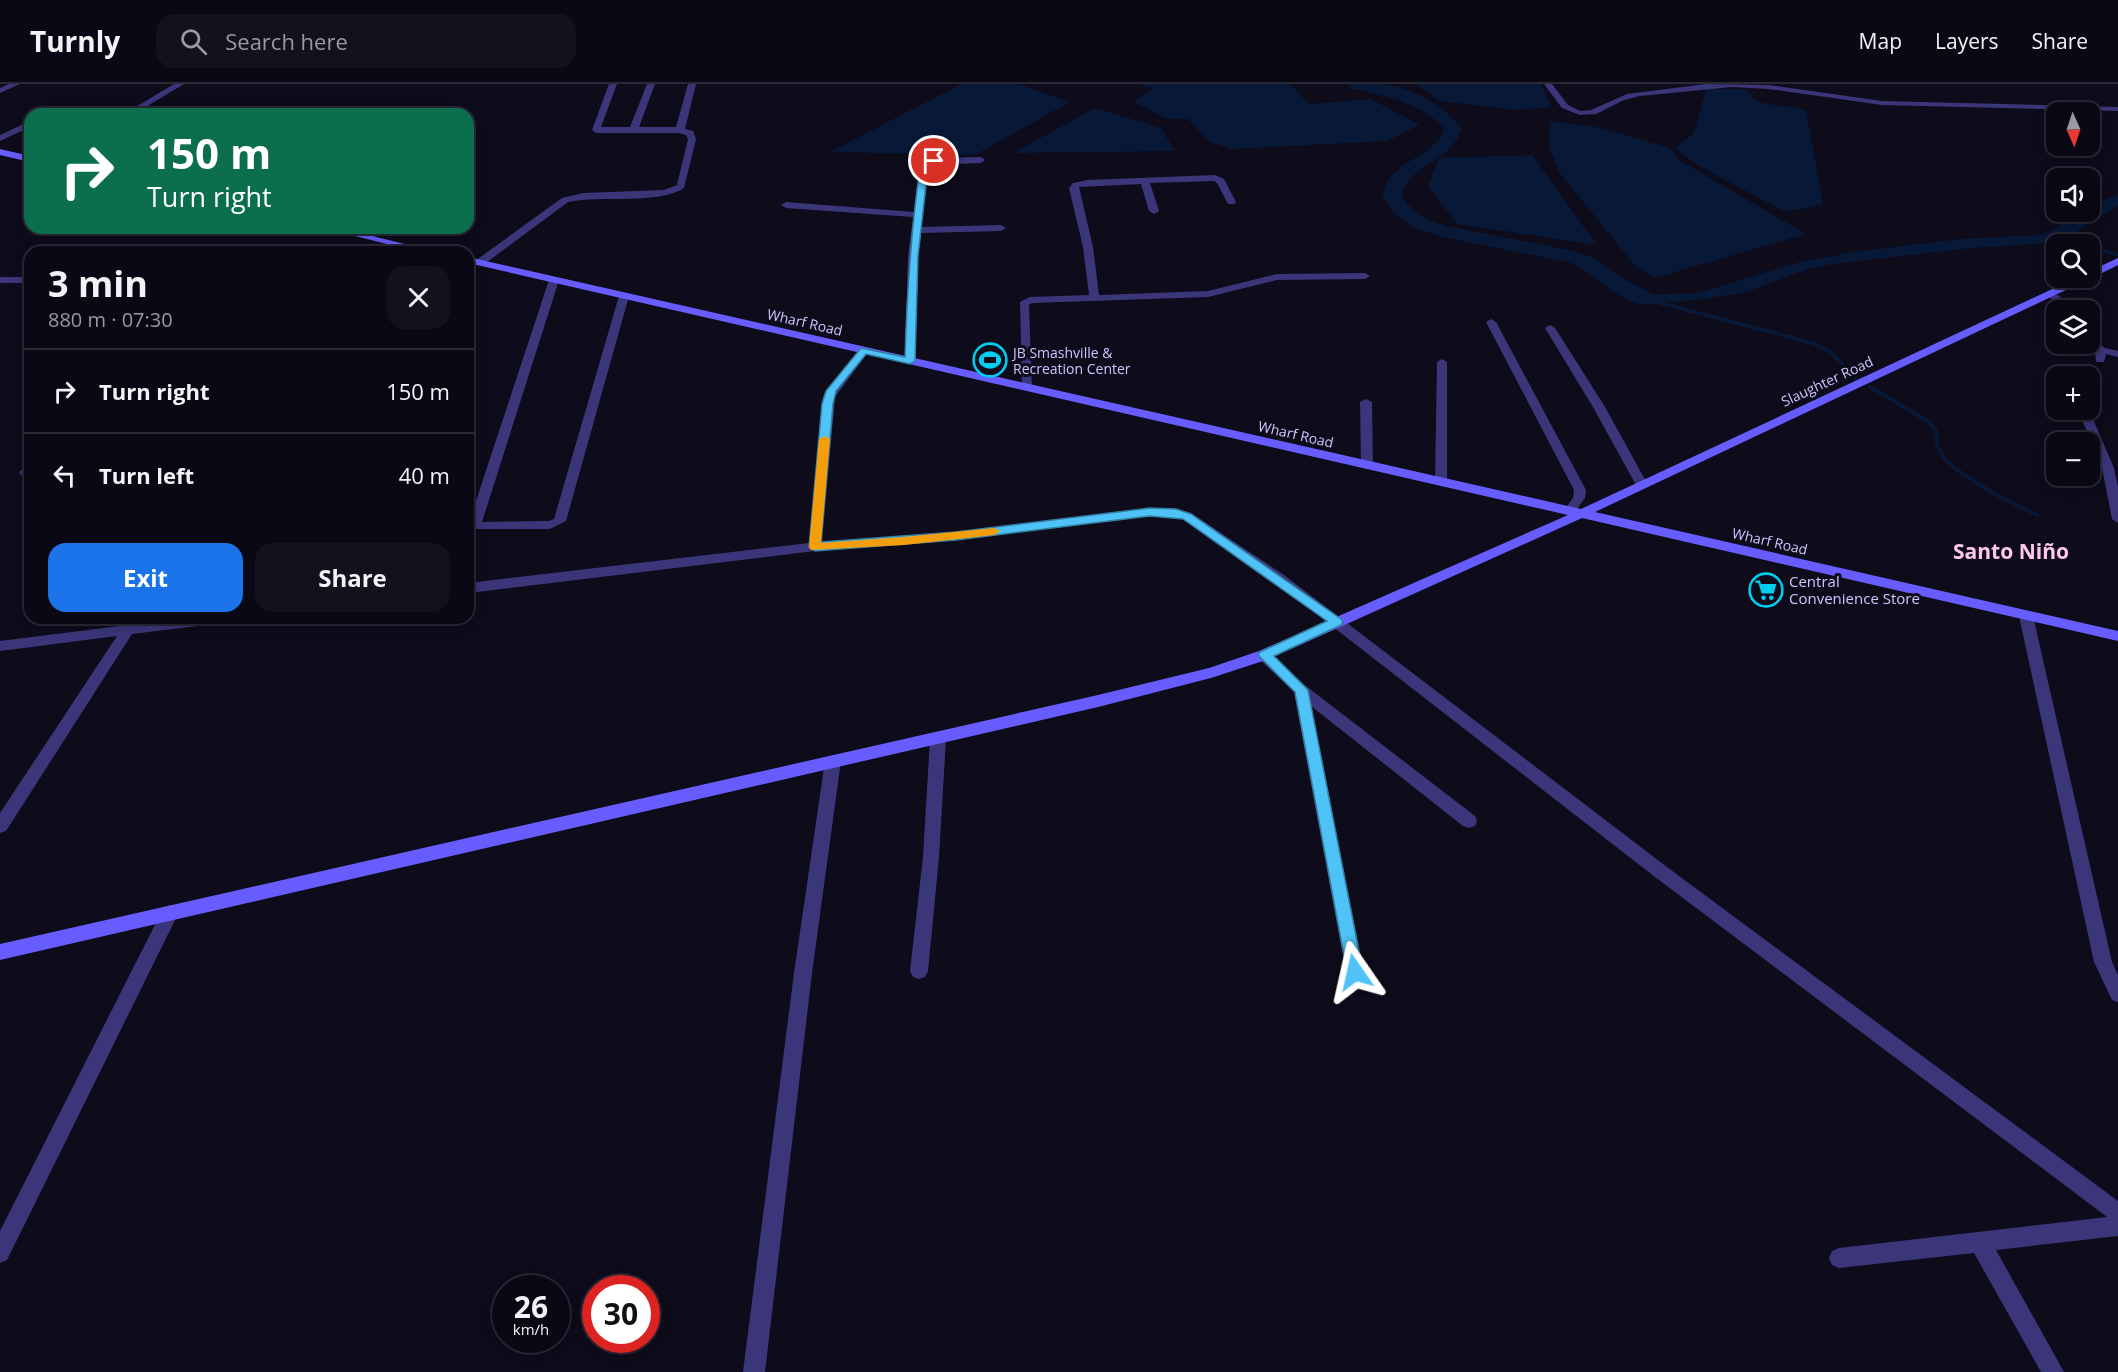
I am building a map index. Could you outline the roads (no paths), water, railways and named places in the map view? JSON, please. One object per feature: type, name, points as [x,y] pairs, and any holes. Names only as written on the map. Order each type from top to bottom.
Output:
[{"type":"street","points":[[0,91],[16,84]]},
{"type":"street","points":[[138,108],[180,84]]},
{"type":"street","points":[[474,263],[565,200],[583,196],[664,193],[681,186],[692,139],[690,133],[680,130],[596,130],[612,84]]},
{"type":"street","points":[[633,131],[651,84]]},
{"type":"street","points":[[680,130],[692,84]]},
{"type":"street","points":[[1548,84],[1563,106],[1584,113],[1598,110],[1626,97],[1736,84],[1753,84],[1844,100],[1882,103],[2118,109]]},
{"type":"street","points":[[0,138],[24,127]]},
{"type":"street","points":[[0,152],[24,158]]},
{"type":"street","points":[[910,361],[916,230],[925,164],[934,161],[981,160]]},
{"type":"street","points":[[1094,296],[1088,247],[1074,188],[1079,184],[1215,178],[1221,181],[1231,202]]},
{"type":"street","points":[[1144,180],[1154,211]]},
{"type":"street","points":[[786,205],[918,215]]},
{"type":"street","points":[[916,230],[1001,228]]},
{"type":"street","points":[[354,234],[406,246]]},
{"type":"street","points":[[2100,270],[2118,261]]},
{"type":"street","name":"Wharf Road","points":[[474,264],[554,280],[2118,636]]},
{"type":"street","points":[[1026,387],[1025,301],[1094,296],[1208,294],[1277,277],[1365,276]]},
{"type":"street","points":[[0,280],[24,280]]},
{"type":"street","points":[[474,517],[554,280]]},
{"type":"street","name":"Slaughter Road","points":[[0,952],[938,739],[1211,673],[1264,655],[1577,512],[1642,485],[2061,288]]},
{"type":"street","points":[[2050,293],[2059,300]]},
{"type":"street","points":[[474,526],[550,525],[560,521],[624,296]]},
{"type":"street","points":[[1491,322],[1580,490],[1577,512]]},
{"type":"street","points":[[1550,328],[1599,407],[1642,485]]},
{"type":"street","points":[[815,547],[829,397],[864,351]]},
{"type":"street","points":[[2100,354],[2118,354]]},
{"type":"street","points":[[1441,482],[1442,362]]},
{"type":"street","points":[[1366,402],[1367,465]]},
{"type":"street","points":[[2088,420],[2108,468],[2118,519]]},
{"type":"street","points":[[474,587],[815,547],[956,536],[1150,512],[1176,513],[1187,516],[1261,566],[1336,622],[1661,872],[2118,1213]]},
{"type":"street","points":[[2026,616],[2103,962],[2118,994]]},
{"type":"street","points":[[0,646],[128,630],[157,624]]},
{"type":"street","points":[[0,826],[128,630]]},
{"type":"street","points":[[1264,655],[1301,690],[1468,821]]},
{"type":"street","points":[[1301,690],[1355,972]]},
{"type":"street","points":[[919,971],[931,857],[938,739]]},
{"type":"street","points":[[754,1372],[833,762]]},
{"type":"street","points":[[0,1253],[170,912]]},
{"type":"street","points":[[1839,1258],[2118,1226]]},
{"type":"street","points":[[1980,1243],[2053,1372]]},
{"type":"water","points":[[961,84],[1019,84],[1070,102],[975,155],[830,152]]},
{"type":"water","points":[[1137,84],[1290,84],[1309,104],[1371,99],[1420,125],[1387,141],[1232,149],[1210,142],[1188,119],[1167,119],[1134,102],[1152,88]]},
{"type":"water","points":[[1417,84],[1541,84],[1551,107],[1517,110],[1439,101]]},
{"type":"water","points":[[1706,89],[1747,89],[1757,102],[1806,110],[1823,204],[1785,212],[1694,163],[1675,148],[1694,133]]},
{"type":"water","points":[[1095,108],[1161,128],[1175,151],[1013,153]]},
{"type":"water","points":[[1550,121],[1596,127],[1671,148],[1679,160],[1806,234],[1655,278],[1636,267],[1559,172],[1550,149]]},
{"type":"water","points":[[1532,155],[1597,245],[1457,224],[1428,186],[1439,158]]},
{"type":"water","points":[[2118,195],[2118,206],[2100,217],[2100,201]]},
{"type":"water","points":[[2064,222],[2091,222],[2074,234],[2046,234],[2046,243],[1971,248],[1833,264],[1808,269],[1747,292],[1697,300],[1658,303],[1638,295],[1698,293],[1800,262],[1854,252],[1960,239],[2041,235]]},
{"type":"waterway","points":[[1356,84],[1410,98],[1436,112],[1453,129],[1444,146],[1404,173],[1395,185],[1392,197],[1401,209],[1419,223],[1442,231],[1588,262],[1614,283],[1645,299]]},
{"type":"waterway","points":[[2100,250],[2118,255]]},
{"type":"waterway","points":[[1645,299],[1816,344],[1832,353],[1855,378]]},
{"type":"waterway","points":[[1870,387],[1928,421],[1936,431],[1937,445],[1944,458],[1957,470],[1991,492],[2037,515]]},
{"type":"place","name":"JB Smashville & Recreation Center","points":[[990,360]]},
{"type":"place","name":"Central Convenience Store","points":[[1766,590]]},
{"type":"district","name":"Santo Niño","points":[[2011,551]]}]
